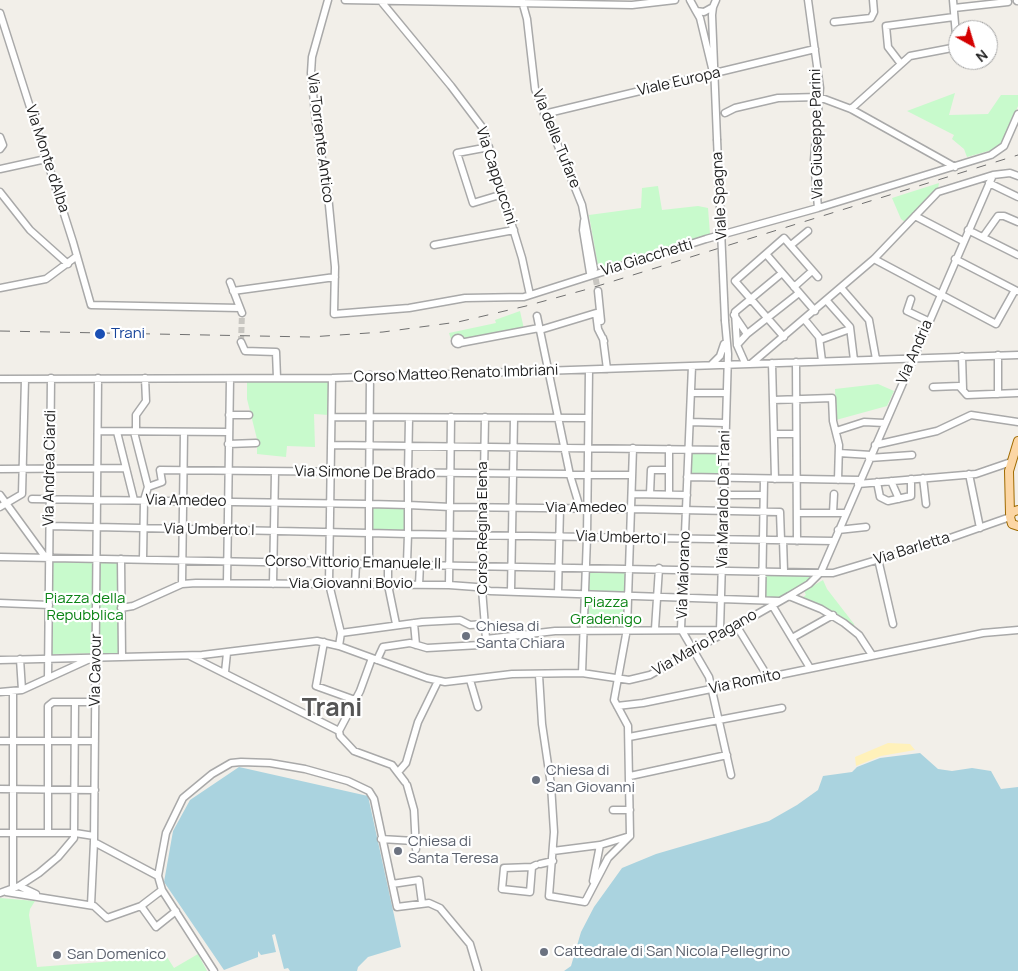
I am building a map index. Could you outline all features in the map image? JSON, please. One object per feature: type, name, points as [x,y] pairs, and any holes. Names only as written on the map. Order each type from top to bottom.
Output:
[{"type":"main road","points":[[1014,517],[1009,478],[1011,462],[1018,441]]},
{"type":"street","name":"Via Torrente Antico","points":[[328,0],[312,57],[311,73],[316,123],[328,195],[335,278],[334,314]]},
{"type":"street","points":[[346,0],[523,2],[632,6],[675,0],[704,12],[716,3]]},
{"type":"street","name":"Via Cappuccini","points":[[380,0],[482,127],[514,230],[530,295]]},
{"type":"street","name":"Via Giuseppe Parini","points":[[808,0],[820,88],[814,160],[818,208]]},
{"type":"street","points":[[834,22],[871,18],[874,12],[872,0]]},
{"type":"street","points":[[900,64],[888,47],[886,26],[954,18],[953,0]]},
{"type":"street","name":"Via delle Tufare","points":[[523,2],[527,19],[533,77],[544,114],[585,215],[593,272]]},
{"type":"street","points":[[954,8],[1008,2]]},
{"type":"street","name":"Viale Spagna","points":[[716,3],[712,15],[727,364]]},
{"type":"street","name":"Viale Spagna","points":[[692,6],[700,18],[714,72]]},
{"type":"street","name":"Via Monte d'Alba","points":[[0,13],[91,305],[241,310],[233,292]]},
{"type":"street","name":"Viale Europa","points":[[544,114],[815,49]]},
{"type":"street","points":[[851,109],[900,64],[916,54],[948,49]]},
{"type":"street","points":[[726,113],[736,108],[778,98],[819,97],[851,109],[955,167]]},
{"type":"street","name":"Via Giacchetti","points":[[334,314],[409,308],[465,298],[521,297],[530,295],[593,272],[818,208],[996,154],[1006,142],[1018,114]]},
{"type":"street","points":[[0,137],[3,145],[0,149]]},
{"type":"street","points":[[489,147],[457,153],[473,204],[503,194]]},
{"type":"street","points":[[0,168],[46,159]]},
{"type":"street","points":[[728,354],[734,360],[748,363],[784,337],[874,259],[941,190],[993,174],[1010,173],[1018,176]]},
{"type":"street","name":"Via Andria","points":[[821,572],[993,174]]},
{"type":"street","points":[[989,183],[1018,197]]},
{"type":"street","points":[[0,192],[3,200],[40,239],[68,264]]},
{"type":"street","points":[[983,237],[998,216],[1004,216],[1018,222]]},
{"type":"street","points":[[914,218],[963,241]]},
{"type":"street","points":[[434,245],[514,230]]},
{"type":"street","points":[[968,230],[1018,255]]},
{"type":"street","points":[[791,246],[808,231]]},
{"type":"street","points":[[784,337],[736,281],[784,238],[818,277]]},
{"type":"street","points":[[766,254],[815,311]]},
{"type":"street","points":[[0,288],[46,279],[77,256]]},
{"type":"street","points":[[874,259],[996,324],[1017,290],[955,259]]},
{"type":"street","points":[[737,344],[747,334],[768,319],[812,271]]},
{"type":"street","points":[[735,314],[782,273]]},
{"type":"street","points":[[230,282],[233,292],[335,278]]},
{"type":"street","points":[[842,288],[868,318],[876,359]]},
{"type":"street","points":[[598,291],[607,369]]},
{"type":"street","points":[[911,299],[907,311],[928,321]]},
{"type":"street","points":[[827,301],[850,329],[854,360]]},
{"type":"street","points":[[460,343],[540,329],[596,312],[598,329],[604,341]]},
{"type":"street","points":[[735,314],[747,334]]},
{"type":"street","points":[[735,314],[737,344],[748,363]]},
{"type":"street","points":[[537,316],[570,474],[583,509],[587,537],[582,673]]},
{"type":"street","points":[[805,320],[820,340],[822,361]]},
{"type":"street","name":"Viale Spagna","points":[[725,321],[723,358],[727,364]]},
{"type":"street","points":[[820,340],[850,329]]},
{"type":"street","points":[[241,342],[244,351],[276,352],[277,378]]},
{"type":"street","name":"Viale Spagna","points":[[711,365],[720,356],[724,344]]},
{"type":"street","points":[[998,355],[998,394]]},
{"type":"street","name":"Corso Matteo Renato Imbriani","points":[[0,379],[332,378],[370,375],[589,370],[772,362],[1018,355]]},
{"type":"street","points":[[962,356],[963,389]]},
{"type":"street","points":[[772,362],[775,479]]},
{"type":"street","points":[[796,362],[797,541]]},
{"type":"street","name":"Via Maraldo Da Trani","points":[[721,632],[727,364]]},
{"type":"street","name":"Via Maiorano","points":[[692,366],[681,629],[708,674],[713,689],[731,775]]},
{"type":"street","points":[[583,509],[587,474],[589,370]]},
{"type":"street","points":[[369,563],[371,473],[370,375]]},
{"type":"street","name":"Via Andrea Ciardi","points":[[48,558],[51,469],[51,378]]},
{"type":"street","name":"Via Cavour","points":[[91,905],[94,839],[98,378]]},
{"type":"street","points":[[143,559],[144,500],[148,487],[135,432],[136,415],[146,401],[145,378]]},
{"type":"street","points":[[227,583],[230,378]]},
{"type":"street","points":[[332,378],[330,584],[340,633],[339,646]]},
{"type":"street","points":[[3,506],[22,494],[25,379]]},
{"type":"street","points":[[933,387],[959,386],[967,395],[1018,393]]},
{"type":"street","points":[[691,393],[726,393]]},
{"type":"street","points":[[773,400],[832,398],[832,421],[839,442],[838,480]]},
{"type":"street","points":[[229,415],[249,415]]},
{"type":"street","points":[[875,445],[937,431],[971,415],[1018,422]]},
{"type":"street","points":[[332,417],[588,418]]},
{"type":"street","points":[[449,585],[451,417]]},
{"type":"street","name":"Corso Regina Elena","points":[[485,417],[482,589],[486,639]]},
{"type":"street","points":[[407,563],[409,418]]},
{"type":"street","points":[[512,591],[514,418]]},
{"type":"street","points":[[690,422],[725,423]]},
{"type":"street","points":[[836,431],[864,422],[884,423]]},
{"type":"street","points":[[98,432],[229,432]]},
{"type":"street","points":[[117,432],[134,500]]},
{"type":"street","points":[[182,584],[184,432]]},
{"type":"street","points":[[774,434],[796,434]]},
{"type":"street","points":[[228,444],[256,443]]},
{"type":"street","points":[[332,445],[564,446],[725,450]]},
{"type":"street","points":[[592,887],[608,858],[630,836],[629,737],[627,722],[614,698],[627,629],[630,595],[633,448]]},
{"type":"street","points":[[669,494],[670,449]]},
{"type":"street","points":[[839,453],[870,457],[912,455]]},
{"type":"street","points":[[688,478],[877,482],[969,474],[1011,462]]},
{"type":"street","points":[[0,469],[126,468]]},
{"type":"street","name":"Via Simone De Brado","points":[[148,487],[162,482],[160,470],[632,475]]},
{"type":"street","points":[[650,494],[651,470],[669,470]]},
{"type":"street","points":[[273,584],[275,472]]},
{"type":"street","points":[[969,474],[980,528]]},
{"type":"street","points":[[922,478],[926,504]]},
{"type":"street","points":[[762,600],[764,479]]},
{"type":"street","points":[[877,482],[882,499],[886,501],[911,496],[911,479]]},
{"type":"street","points":[[892,481],[899,499]]},
{"type":"street","points":[[632,494],[687,495]]},
{"type":"street","points":[[833,513],[834,494]]},
{"type":"street","points":[[0,495],[3,506],[48,558],[48,678]]},
{"type":"street","points":[[723,495],[763,495]]},
{"type":"street","name":"Via Amedeo","points":[[32,499],[780,512],[782,540]]},
{"type":"street","points":[[558,592],[560,508]]},
{"type":"street","points":[[797,513],[845,513]]},
{"type":"street","name":"Via Barletta","points":[[630,567],[762,571],[844,571],[1014,517]]},
{"type":"street","name":"Via Umberto I","points":[[50,526],[685,540],[833,541]]},
{"type":"street","points":[[838,530],[866,527]]},
{"type":"street","points":[[782,540],[784,571]]},
{"type":"street","points":[[0,558],[121,559],[122,656]]},
{"type":"street","name":"Corso Vittorio Emanuele II","points":[[121,559],[585,567]]},
{"type":"street","points":[[878,559],[893,624]]},
{"type":"street","points":[[355,585],[356,563]]},
{"type":"street","points":[[388,563],[388,585],[396,624]]},
{"type":"street","points":[[419,585],[420,564]]},
{"type":"street","points":[[585,567],[630,567]]},
{"type":"street","points":[[656,629],[659,568]]},
{"type":"street","name":"Via Mario Pagano","points":[[466,681],[507,674],[582,673],[629,680],[644,677],[694,650],[721,632],[789,596],[814,580],[821,572]]},
{"type":"street","name":"Via Giovanni Bovio","points":[[121,608],[133,606],[182,584],[449,585],[490,591],[584,593]]},
{"type":"street","points":[[584,593],[779,601]]},
{"type":"street","points":[[789,596],[832,615],[859,635],[872,655]]},
{"type":"street","points":[[0,604],[49,605]]},
{"type":"street","points":[[772,605],[810,668]]},
{"type":"street","points":[[792,638],[832,615]]},
{"type":"street","points":[[340,633],[396,624],[460,620],[470,625],[485,624]]},
{"type":"street","points":[[414,623],[416,645]]},
{"type":"street","points":[[736,625],[768,677]]},
{"type":"street","points":[[416,849],[414,841],[414,810],[406,783],[399,771],[391,765],[354,751],[340,736],[339,731],[375,659],[383,647],[410,643],[427,648],[480,645],[486,639],[555,631],[681,629],[721,632]]},
{"type":"street","name":"Via Romito","points":[[617,706],[640,704],[872,655],[983,634],[1018,630]]},
{"type":"street","points":[[0,660],[189,656],[227,653],[300,642],[324,642],[438,681],[466,681],[478,707]]},
{"type":"street","points":[[324,642],[316,686],[355,700]]},
{"type":"street","points":[[225,672],[227,653]]},
{"type":"street","points":[[189,656],[225,672],[339,731]]},
{"type":"street","points":[[0,692],[22,690],[95,657]]},
{"type":"street","points":[[20,659],[22,690]]},
{"type":"street","points":[[539,675],[541,719],[552,800],[553,861],[549,896],[585,902],[592,887],[600,845]]},
{"type":"street","points":[[399,771],[406,763],[418,722],[438,681]]},
{"type":"street","points":[[13,692],[12,833],[16,888]]},
{"type":"street","points":[[3,892],[16,888],[58,857],[72,841],[75,833],[75,702]]},
{"type":"street","points":[[48,833],[50,703],[95,702]]},
{"type":"street","points":[[629,737],[782,708]]},
{"type":"street","points":[[0,741],[95,741]]},
{"type":"street","points":[[630,776],[727,755]]},
{"type":"street","points":[[214,971],[162,890],[158,876],[166,833],[183,798],[212,774],[231,763],[241,762],[270,763],[305,770],[348,780],[366,788],[374,799],[397,907],[431,903],[440,908],[472,948],[478,971]]},
{"type":"street","points":[[0,789],[94,790]]},
{"type":"street","points":[[613,810],[630,810]]},
{"type":"street","points":[[0,833],[75,833],[94,839],[158,876]]},
{"type":"street","points":[[553,851],[600,845],[630,836]]},
{"type":"street","points":[[382,839],[414,841]]},
{"type":"street","points":[[536,866],[530,892],[502,889],[504,868],[536,866],[553,861]]},
{"type":"street","points":[[392,884],[419,880],[422,903]]},
{"type":"street","points":[[16,888],[42,896]]},
{"type":"street","points":[[3,892],[42,896],[91,905],[98,908],[107,918],[141,906],[162,890]]},
{"type":"street","points":[[141,906],[156,927],[176,911]]},
{"type":"sand","points":[[888,743],[910,744],[915,750],[881,756],[856,766],[855,757]]},
{"type":"green space","points":[[955,93],[949,115],[988,114],[1001,95],[1018,95],[1018,106],[999,148],[967,157],[964,149],[952,139],[954,135],[907,111]]},
{"type":"green space","points":[[939,183],[938,189],[906,223],[901,219],[892,198]]},
{"type":"green space","points":[[658,186],[662,210],[698,206],[708,208],[710,234],[708,237],[604,268],[598,266],[589,215],[641,208],[642,188]]},
{"type":"green space","points":[[520,311],[524,329],[463,340],[457,336],[452,343],[449,333],[496,323],[495,320]]},
{"type":"green space","points":[[330,381],[329,415],[314,414],[315,447],[287,446],[286,457],[257,454],[257,439],[247,399],[247,382]]},
{"type":"green space","points":[[878,384],[894,391],[887,406],[836,420],[835,389]]},
{"type":"green space","points":[[690,451],[724,451],[723,477],[689,476]]},
{"type":"green space","points":[[371,506],[407,506],[407,533],[370,532]]},
{"type":"green space","name":"Piazza della Repubblica","points":[[53,561],[119,563],[120,653],[52,654]]},
{"type":"green space","name":"Piazza Gradenigo","points":[[586,569],[628,569],[628,593],[586,592]]},
{"type":"green space","points":[[766,574],[814,575],[813,578],[778,598],[767,597],[764,594]]},
{"type":"green space","points":[[823,580],[827,589],[854,624],[855,629],[838,615],[803,597],[806,595],[804,591]]},
{"type":"green space","name":"Piazza Gradenigo","points":[[586,595],[627,597],[625,627],[585,628]]},
{"type":"green space","points":[[0,898],[35,901],[29,915],[37,967],[167,957],[174,968],[198,954],[207,971],[0,971]]},
{"type":"water","points":[[920,753],[938,769],[952,771],[972,768],[991,771],[1001,789],[1018,787],[1018,971],[564,971],[571,966],[581,932],[594,907],[622,868],[656,854],[769,821],[818,790],[823,776],[852,772],[857,767],[880,758]]},
{"type":"water","points":[[239,767],[368,796],[401,947],[368,957],[358,967],[357,971],[290,971],[288,968],[284,969],[275,934],[272,935],[276,952],[261,955],[258,951],[258,957],[224,970],[164,882],[173,831],[190,800]]},
{"type":"tunnel","points":[[594,270],[598,291]]},
{"type":"tunnel","points":[[241,342],[242,313]]},
{"type":"railway","points":[[0,331],[310,337],[383,332],[458,322],[588,289],[1018,155]]},
{"type":"place","name":"Trani","points":[[100,334]]},
{"type":"place","name":"Chiesa di Santa Chiara","points":[[466,636]]},
{"type":"place","name":"Chiesa di San Giovanni","points":[[536,780]]},
{"type":"place","name":"Chiesa di Santa Teresa","points":[[398,851]]},
{"type":"place","name":"Cattedrale di San Nicola Pellegrino","points":[[544,952]]},
{"type":"place","name":"San Domenico","points":[[57,955]]},
{"type":"district","name":"Trani","points":[[332,709]]}]
